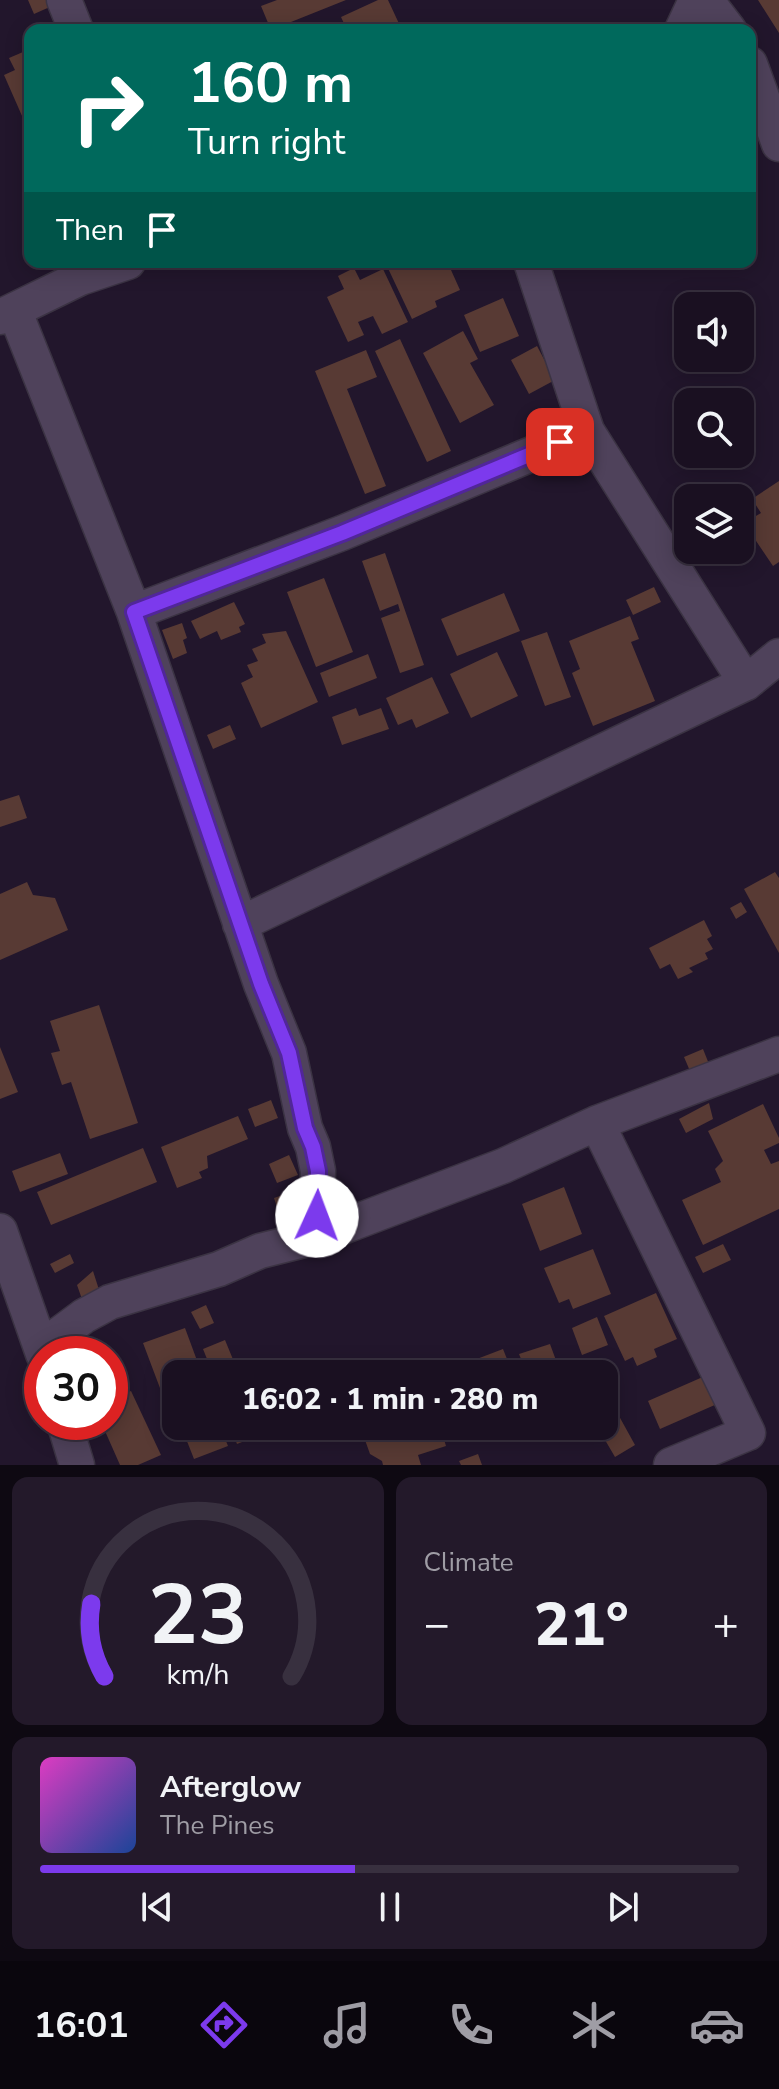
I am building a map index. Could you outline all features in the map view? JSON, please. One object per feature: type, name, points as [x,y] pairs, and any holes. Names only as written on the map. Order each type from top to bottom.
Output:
[{"type":"street","points":[[64,0],[74,24]]},
{"type":"street","points":[[685,24],[696,0]]},
{"type":"street","points":[[706,0],[724,24]]},
{"type":"street","points":[[756,81],[779,144]]},
{"type":"street","points":[[110,268],[80,278],[7,314],[134,612],[261,984],[289,1053],[318,1171],[316,1237]]},
{"type":"street","points":[[533,268],[587,431],[746,683]]},
{"type":"street","points":[[134,612],[342,533],[587,431]]},
{"type":"street","points":[[240,924],[746,683],[779,656]]},
{"type":"street","points":[[57,1336],[110,1302],[219,1269],[260,1251],[316,1237],[503,1166],[597,1123],[779,1054]]},
{"type":"street","points":[[597,1123],[748,1433],[739,1452],[671,1465]]},
{"type":"street","points":[[0,1231],[38,1336]]},
{"type":"street","points":[[69,1440],[77,1465]]},
{"type":"building","points":[[28,0],[49,0],[52,6],[34,14]]},
{"type":"building","points":[[277,0],[346,0],[286,24],[268,24],[261,6]]},
{"type":"building","points":[[378,0],[388,0],[399,24],[344,24],[341,17]]},
{"type":"building","points":[[758,0],[779,0],[779,33]]},
{"type":"building","points":[[24,52],[24,120],[4,75],[15,70],[9,58]]},
{"type":"building","points":[[354,268],[360,280],[383,269],[408,322],[382,334],[373,316],[358,322],[364,335],[348,342],[327,297],[344,289],[338,276]]},
{"type":"building","points":[[388,268],[455,268],[451,270],[460,290],[435,301],[437,307],[412,319]]},
{"type":"building","points":[[503,298],[519,336],[480,352],[464,315]]},
{"type":"building","points":[[463,331],[478,359],[470,363],[494,405],[460,423],[423,353]]},
{"type":"building","points":[[400,339],[451,451],[427,462],[375,351]]},
{"type":"building","points":[[537,346],[555,380],[529,394],[511,360]]},
{"type":"building","points":[[366,350],[377,377],[347,389],[386,486],[365,494],[315,371]]},
{"type":"building","points":[[779,481],[779,562],[773,566],[754,538],[754,517],[761,513],[754,498]]},
{"type":"building","points":[[385,553],[424,665],[400,673],[381,618],[400,611],[398,604],[380,611],[362,561]]},
{"type":"building","points":[[324,578],[353,652],[316,667],[287,592]]},
{"type":"building","points":[[654,587],[661,602],[633,615],[626,600]]},
{"type":"building","points":[[504,593],[520,631],[457,656],[441,619]]},
{"type":"building","points":[[234,602],[245,624],[239,627],[241,632],[221,640],[217,631],[200,639],[191,621]]},
{"type":"building","points":[[630,616],[639,639],[631,642],[655,701],[593,726],[572,673],[580,669],[569,641]]},
{"type":"building","points":[[182,623],[187,638],[183,640],[187,653],[173,659],[162,630]]},
{"type":"building","points":[[286,631],[318,702],[261,728],[241,683],[253,677],[247,665],[258,661],[252,649],[266,643],[262,634]]},
{"type":"building","points":[[547,632],[571,697],[545,706],[521,641]]},
{"type":"building","points":[[497,652],[518,696],[471,718],[450,674]]},
{"type":"building","points":[[368,654],[377,678],[329,697],[320,673]]},
{"type":"building","points":[[432,677],[449,713],[416,728],[412,719],[398,725],[386,698]]},
{"type":"building","points":[[356,708],[359,716],[381,708],[389,729],[342,745],[332,717]]},
{"type":"building","points":[[230,725],[236,739],[213,749],[207,735]]},
{"type":"building","points":[[19,795],[27,818],[0,827],[0,801]]},
{"type":"building","points":[[775,872],[779,878],[779,953],[744,889]]},
{"type":"building","points":[[27,882],[33,895],[55,898],[68,930],[0,960],[0,894]]},
{"type":"building","points":[[741,902],[747,912],[736,919],[730,908]]},
{"type":"building","points":[[704,920],[712,936],[707,939],[713,949],[705,953],[708,959],[689,968],[693,972],[678,979],[670,964],[660,969],[649,948]]},
{"type":"building","points":[[99,1005],[138,1123],[90,1139],[71,1082],[62,1085],[51,1053],[60,1051],[50,1021]]},
{"type":"building","points":[[0,1047],[18,1092],[0,1099]]},
{"type":"building","points":[[703,1049],[709,1064],[690,1071],[684,1057]]},
{"type":"building","points":[[271,1100],[278,1118],[255,1127],[248,1109]]},
{"type":"building","points":[[709,1103],[713,1119],[686,1133],[679,1119]]},
{"type":"building","points":[[763,1104],[779,1138],[779,1143],[764,1150],[771,1164],[779,1161],[779,1209],[703,1245],[682,1200],[721,1182],[715,1169],[723,1161],[708,1131]]},
{"type":"building","points":[[238,1116],[248,1139],[207,1156],[208,1168],[199,1172],[202,1178],[177,1188],[161,1147]]},
{"type":"building","points":[[143,1148],[157,1182],[51,1225],[37,1192]]},
{"type":"building","points":[[60,1153],[68,1174],[20,1192],[12,1171]]},
{"type":"building","points":[[289,1155],[298,1175],[277,1183],[269,1164]]},
{"type":"building","points":[[564,1187],[582,1234],[540,1251],[522,1204]]},
{"type":"building","points":[[300,1189],[306,1206],[280,1216],[274,1198]]},
{"type":"building","points":[[723,1244],[731,1260],[703,1273],[695,1257]]},
{"type":"building","points":[[593,1249],[611,1294],[573,1309],[569,1299],[559,1303],[544,1268]]},
{"type":"building","points":[[70,1254],[74,1263],[55,1273],[50,1264]]},
{"type":"building","points":[[93,1271],[101,1296],[83,1302],[77,1285]]},
{"type":"building","points":[[656,1293],[677,1339],[654,1349],[657,1357],[637,1366],[633,1357],[625,1361],[604,1316]]},
{"type":"building","points":[[206,1305],[214,1323],[200,1329],[191,1312]]},
{"type":"building","points":[[597,1317],[608,1345],[582,1355],[572,1328]]},
{"type":"building","points":[[185,1328],[197,1360],[162,1360],[162,1393],[143,1343]]},
{"type":"building","points":[[225,1340],[233,1360],[207,1360],[203,1349]]},
{"type":"building","points":[[550,1344],[556,1360],[521,1360],[519,1354]]},
{"type":"building","points":[[503,1349],[507,1360],[474,1360]]},
{"type":"building","points":[[705,1376],[717,1404],[660,1429],[648,1401]]},
{"type":"building","points":[[131,1391],[161,1455],[138,1465],[120,1465],[109,1440],[128,1440],[128,1392]]},
{"type":"building","points":[[618,1417],[635,1445],[615,1457],[605,1440],[618,1440]]},
{"type":"building","points":[[187,1440],[226,1440],[228,1446],[194,1459]]},
{"type":"building","points":[[365,1440],[444,1440],[446,1446],[418,1455],[421,1465],[383,1465],[382,1461],[370,1454]]},
{"type":"building","points":[[478,1454],[482,1465],[461,1465],[459,1461]]},
{"type":"route","points":[[317,1216],[318,1171],[289,1053],[261,984],[134,612],[342,533],[560,442]]}]
